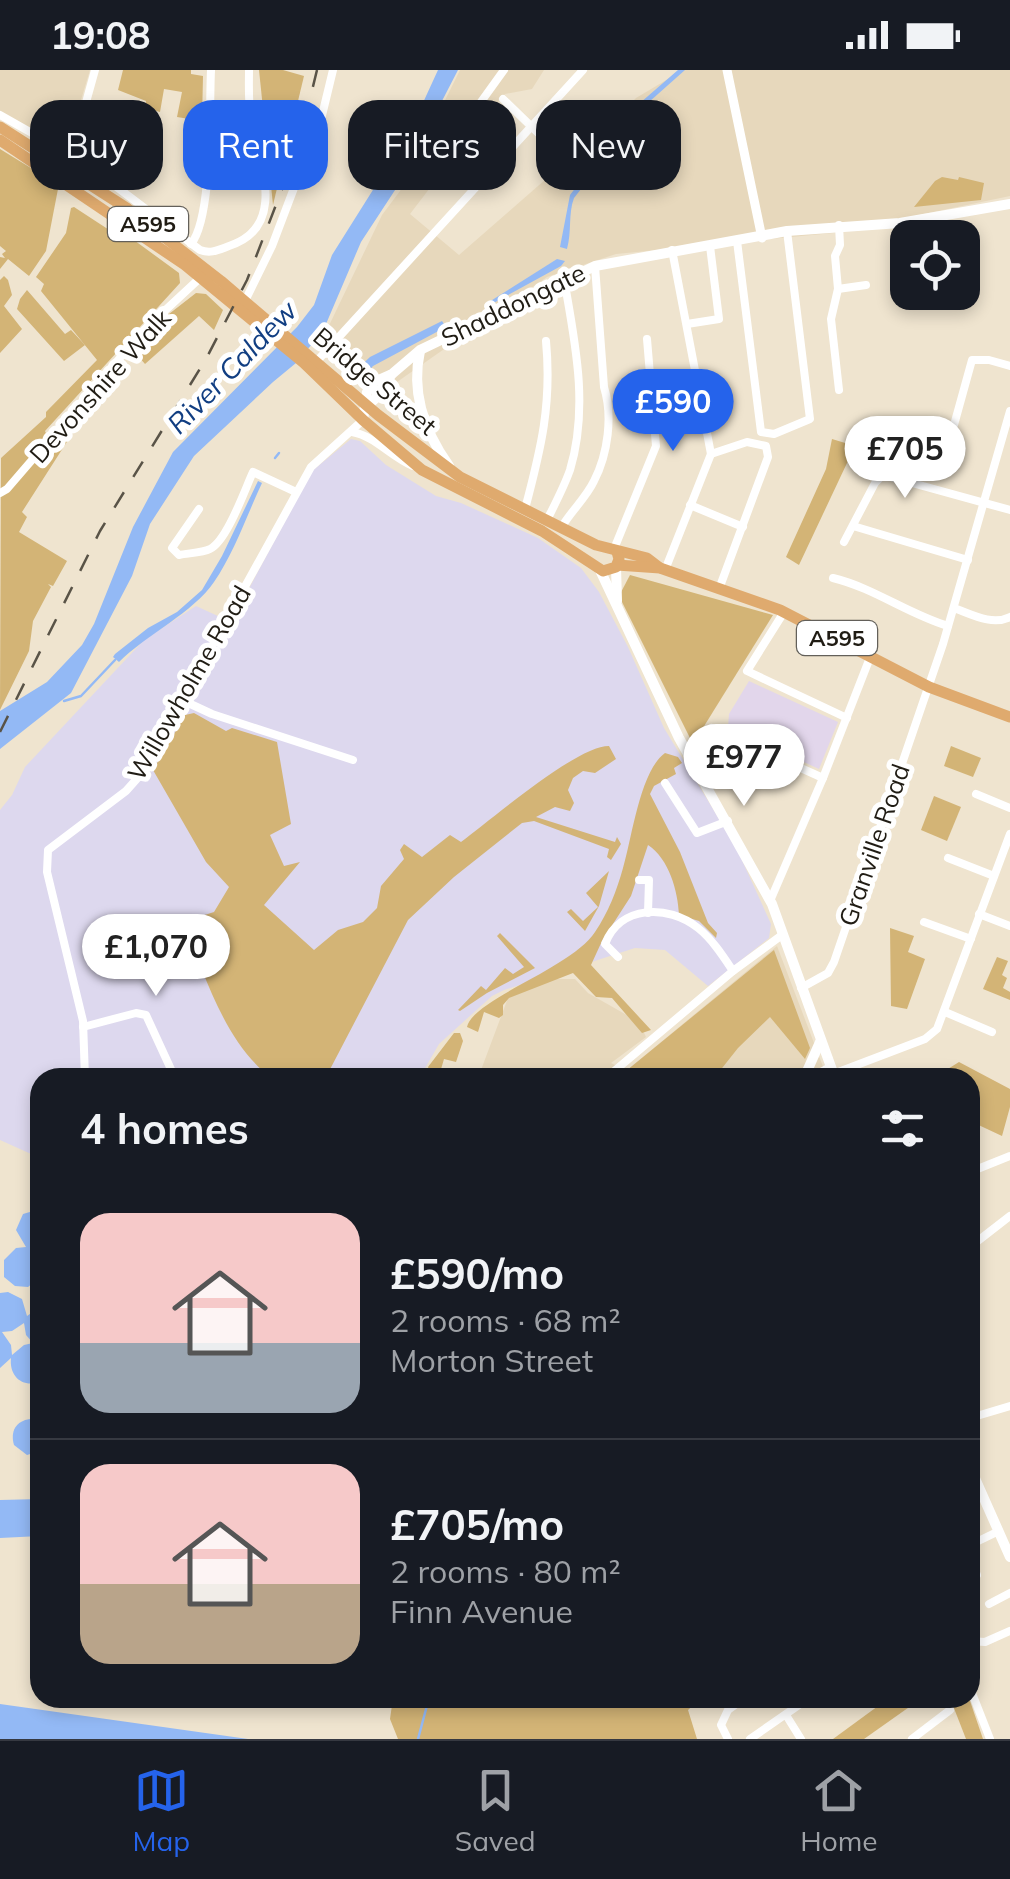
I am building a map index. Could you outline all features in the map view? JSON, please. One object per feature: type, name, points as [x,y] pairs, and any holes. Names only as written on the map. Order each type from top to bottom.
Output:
[{"type":"main road","name":"A595","points":[[0,127],[128,209],[218,285]]},
{"type":"main road","name":"A595","points":[[0,140],[101,206],[200,278],[218,285]]},
{"type":"main road","name":"Shaddongate","points":[[367,406],[374,382],[392,374],[420,350],[595,266],[786,231],[900,223],[1010,204]]},
{"type":"main road","name":"Bridge Street","points":[[218,285],[245,302],[310,359],[363,420],[422,470],[542,532],[597,566]]},
{"type":"main road","name":"Bridge Street","points":[[218,285],[455,474]]},
{"type":"main road","points":[[420,350],[418,406],[445,462],[455,474]]},
{"type":"main road","points":[[363,420],[367,406]]},
{"type":"main road","name":"A595","points":[[455,474],[613,556],[647,558],[662,569],[784,612],[929,687],[1010,717]]},
{"type":"main road","points":[[613,556],[597,552],[597,566],[679,738],[770,900],[830,1068]]},
{"type":"main road","points":[[597,566],[610,571],[613,556]]},
{"type":"main road","points":[[613,556],[618,605]]},
{"type":"main road","points":[[811,1068],[820,1041]]},
{"type":"main road","points":[[980,1489],[1010,1557]]},
{"type":"street","points":[[87,100],[95,70]]},
{"type":"street","points":[[191,244],[200,234],[211,70]]},
{"type":"street","points":[[120,190],[206,253],[249,237],[267,197],[266,174],[250,114],[249,70]]},
{"type":"street","points":[[245,302],[294,188],[313,156],[333,70]]},
{"type":"street","points":[[482,100],[504,70]]},
{"type":"street","points":[[310,359],[532,128],[582,70]]},
{"type":"street","points":[[727,70],[762,238]]},
{"type":"street","points":[[516,113],[536,132]]},
{"type":"street","points":[[0,115],[30,132]]},
{"type":"street","points":[[839,226],[840,245],[835,256],[838,289],[831,319],[839,390]]},
{"type":"street","points":[[737,241],[761,432],[774,434],[810,419],[786,231]]},
{"type":"street","points":[[687,324],[719,318],[710,246]]},
{"type":"street","points":[[662,569],[711,454],[672,250]]},
{"type":"street","points":[[561,528],[594,482],[606,448],[609,403],[604,386],[595,266]]},
{"type":"street","name":"Devonshire Walk","points":[[0,493],[7,490],[144,330],[200,278]]},
{"type":"street","points":[[547,520],[570,470],[579,417],[579,363],[564,279]]},
{"type":"street","points":[[838,289],[866,285]]},
{"type":"street","points":[[613,556],[656,446],[646,339]]},
{"type":"street","points":[[525,509],[541,448],[550,386],[546,340]]},
{"type":"street","points":[[954,425],[972,360],[1010,366]]},
{"type":"street","name":"Granville Road","points":[[801,988],[828,973],[834,962],[929,687],[984,503],[1007,441],[1010,411]]},
{"type":"street","name":"Willowholme Road","points":[[85,1068],[83,1027],[48,872],[48,850],[126,791],[142,772],[311,467],[363,420]]},
{"type":"street","name":"Bridge Street","points":[[350,432],[368,437],[396,459],[422,470]]},
{"type":"street","points":[[711,454],[748,442],[762,443],[768,456],[719,589]]},
{"type":"street","points":[[198,509],[172,548],[178,555],[215,546],[254,472],[296,492]]},
{"type":"street","points":[[844,542],[875,483],[883,476],[1010,510]]},
{"type":"street","points":[[690,505],[743,527]]},
{"type":"street","points":[[853,526],[968,560]]},
{"type":"street","points":[[833,578],[861,585],[948,626]]},
{"type":"street","points":[[954,608],[996,622],[1010,617]]},
{"type":"street","points":[[784,612],[747,671],[847,718]]},
{"type":"street","points":[[770,900],[872,655]]},
{"type":"street","points":[[184,701],[212,714],[353,760]]},
{"type":"street","points":[[690,758],[712,728],[824,778]]},
{"type":"street","points":[[665,783],[696,833],[728,822]]},
{"type":"street","points":[[976,794],[1010,808]]},
{"type":"street","points":[[846,1068],[925,1039],[937,1029],[1010,834]]},
{"type":"street","points":[[948,858],[994,876]]},
{"type":"street","points":[[638,880],[650,880],[648,912]]},
{"type":"street","points":[[618,957],[607,948],[608,937],[625,916],[648,912],[681,917],[700,929],[733,970]]},
{"type":"street","points":[[979,914],[1010,926]]},
{"type":"street","points":[[924,922],[971,939]]},
{"type":"street","points":[[618,1068],[733,970],[782,935]]},
{"type":"street","points":[[945,1012],[992,1032]]},
{"type":"street","points":[[83,1027],[136,1013],[146,1015],[170,1068]]},
{"type":"street","points":[[980,1168],[1010,1156]]},
{"type":"street","points":[[980,1239],[1010,1216]]},
{"type":"street","points":[[980,1415],[1010,1406]]},
{"type":"street","points":[[980,1540],[998,1531]]},
{"type":"street","points":[[989,1604],[1010,1594]]},
{"type":"street","points":[[980,1642],[1010,1631]]},
{"type":"street","points":[[728,1739],[722,1725],[732,1708]]},
{"type":"street","points":[[750,1739],[795,1708]]},
{"type":"street","points":[[978,1708],[990,1739]]},
{"type":"street","points":[[912,1739],[950,1710]]},
{"type":"street","points":[[924,1712],[929,1725]]},
{"type":"street","points":[[786,1715],[801,1739]]},
{"type":"shaded area","points":[[0,70],[90,70],[81,100],[30,100],[30,130],[0,113]]},
{"type":"shaded area","points":[[123,70],[191,70],[191,74],[203,76],[202,100],[183,100],[183,118],[177,117],[182,92],[164,89],[162,100],[143,100],[118,90]]},
{"type":"shaded area","points":[[259,70],[283,70],[304,76],[298,100],[262,100]]},
{"type":"shaded area","points":[[460,70],[544,70],[532,89],[505,94],[499,100],[445,100]]},
{"type":"shaded area","points":[[683,70],[1010,70],[1010,196],[833,233],[616,254],[547,277],[377,396],[324,336],[382,215],[400,191],[428,190],[410,214],[459,255],[536,188],[681,190],[681,100],[634,100]]},
{"type":"shaded area","points":[[0,149],[30,167],[30,190],[58,190],[46,251],[29,276],[8,259],[0,269],[0,257],[5,258],[2,254],[6,251],[0,246]]},
{"type":"shaded area","points":[[942,177],[984,183],[981,200],[914,207]]},
{"type":"shaded area","points":[[74,207],[123,239],[127,235],[179,273],[180,283],[45,431],[49,440],[75,415],[70,437],[22,512],[27,517],[19,532],[67,561],[53,586],[48,584],[51,587],[33,621],[29,651],[0,710],[1,458],[46,417],[46,412],[97,360],[41,291],[44,284],[36,277],[66,233]]},
{"type":"shaded area","points":[[4,276],[12,295],[4,306],[22,329],[0,353],[0,280]]},
{"type":"shaded area","points":[[27,290],[65,334],[71,330],[85,345],[64,361],[17,309]]},
{"type":"shaded area","points":[[196,293],[206,294],[223,310],[214,330],[199,316],[145,364],[132,349],[133,342]]},
{"type":"shaded area","points":[[351,439],[360,441],[386,465],[436,496],[461,503],[538,538],[581,568],[599,592],[628,647],[664,728],[736,847],[771,924],[769,938],[708,986],[665,950],[635,948],[504,990],[492,996],[439,1044],[425,1068],[30,1068],[30,1154],[0,1140],[0,810],[25,767],[144,640],[196,606],[231,622],[312,471]]},
{"type":"shaded area","points":[[832,439],[855,446],[799,565],[786,557],[826,469]]},
{"type":"shaded area","points":[[630,575],[773,615],[693,744],[619,596]]},
{"type":"shaded area","points":[[749,681],[838,722],[819,769],[728,727],[729,714]]},
{"type":"shaded area","points":[[194,713],[226,731],[232,728],[277,742],[291,824],[270,835],[284,866],[300,862],[264,905],[314,950],[338,930],[363,922],[377,908],[381,886],[404,859],[400,850],[404,844],[422,857],[450,835],[461,842],[556,771],[594,749],[609,746],[616,759],[595,773],[583,771],[573,778],[568,790],[574,803],[570,811],[555,807],[536,817],[615,842],[617,837],[621,844],[611,860],[607,857],[609,849],[534,821],[522,823],[408,920],[331,1068],[260,1068],[228,1026],[183,922],[214,912],[229,887],[206,862],[153,770],[185,715]]},
{"type":"shaded area","points":[[951,746],[981,758],[973,777],[944,766]]},
{"type":"shaded area","points":[[665,753],[678,757],[682,763],[674,768],[676,774],[654,786],[650,794],[680,852],[716,938],[699,921],[679,915],[671,876],[662,858],[648,845],[631,896],[591,965],[651,1030],[642,1033],[612,998],[596,997],[573,973],[509,998],[499,1018],[484,1012],[478,1032],[467,1027],[486,1005],[566,958],[595,932],[618,885],[643,789]]},
{"type":"shaded area","points":[[934,796],[961,807],[947,841],[921,830]]},
{"type":"shaded area","points":[[609,871],[599,906],[585,931],[567,912],[571,909],[583,921],[598,907],[586,893]]},
{"type":"shaded area","points":[[890,928],[914,936],[908,952],[925,959],[907,1009],[891,1006]]},
{"type":"shaded area","points":[[500,933],[535,968],[458,1010],[481,986],[486,990],[505,968],[513,974],[524,967],[497,936]]},
{"type":"shaded area","points":[[777,946],[824,1068],[630,1068]]},
{"type":"shaded area","points":[[774,950],[810,1048],[805,1059],[770,1017],[722,1068],[630,1068]]},
{"type":"shaded area","points":[[997,957],[1008,961],[1002,975],[1007,978],[1003,988],[1010,992],[1010,1000],[983,989]]},
{"type":"shaded area","points":[[551,979],[575,979],[588,993],[639,1022],[646,1037],[611,1063],[620,1068],[482,1068],[508,998]]},
{"type":"shaded area","points":[[454,1033],[460,1033],[463,1041],[456,1062],[444,1059],[441,1068],[428,1067]]},
{"type":"shaded area","points":[[959,1062],[970,1068],[949,1068]]},
{"type":"shaded area","points":[[980,1073],[1010,1089],[1010,1107],[1002,1136],[980,1126]]},
{"type":"shaded area","points":[[392,1708],[690,1708],[697,1739],[398,1739],[390,1719]]},
{"type":"shaded area","points":[[875,1708],[908,1708],[864,1739],[833,1739]]},
{"type":"shaded area","points":[[954,1708],[972,1708],[983,1739],[966,1739]]},
{"type":"water","points":[[438,70],[458,70],[442,100],[424,100]]},
{"type":"water","points":[[678,70],[685,70],[651,100],[643,100]]},
{"type":"water","points":[[373,190],[395,190],[361,242],[323,331],[296,363],[194,456],[150,524],[132,576],[71,693],[0,749],[0,711],[47,682],[82,645],[133,527],[173,452],[297,327],[314,305],[332,255]]},
{"type":"water","points":[[580,190],[571,210],[567,249],[560,247],[570,195]]},
{"type":"water","points":[[557,259],[565,261],[490,305],[489,302]]},
{"type":"water","points":[[442,321],[446,327],[373,366],[358,383],[350,376],[370,357]]},
{"type":"water","points":[[258,481],[262,483],[214,582],[195,603],[119,662],[113,657],[115,654],[202,590]]},
{"type":"water","points":[[30,1212],[28,1287],[15,1286],[4,1277],[4,1260],[16,1248],[26,1247],[16,1230],[23,1214]]},
{"type":"water","points":[[8,1292],[22,1299],[27,1316],[30,1314],[30,1340],[24,1323],[2,1332],[11,1345],[12,1355],[30,1344],[30,1383],[18,1379],[11,1358],[0,1368],[0,1293]]},
{"type":"water","points":[[30,1419],[27,1455],[14,1445],[13,1435]]},
{"type":"water","points":[[30,1499],[30,1536],[0,1538],[0,1500]]},
{"type":"water","points":[[0,1704],[248,1739],[0,1739]]},
{"type":"waterway","points":[[275,458],[279,453]]},
{"type":"waterway","points":[[64,701],[81,696],[115,660]]},
{"type":"waterway","points":[[418,1739],[426,1708]]},
{"type":"railway","points":[[0,732],[100,531],[206,359],[247,280],[298,148],[317,70]]},
{"type":"water label","name":"River Caldew","points":[[232,367]]}]
